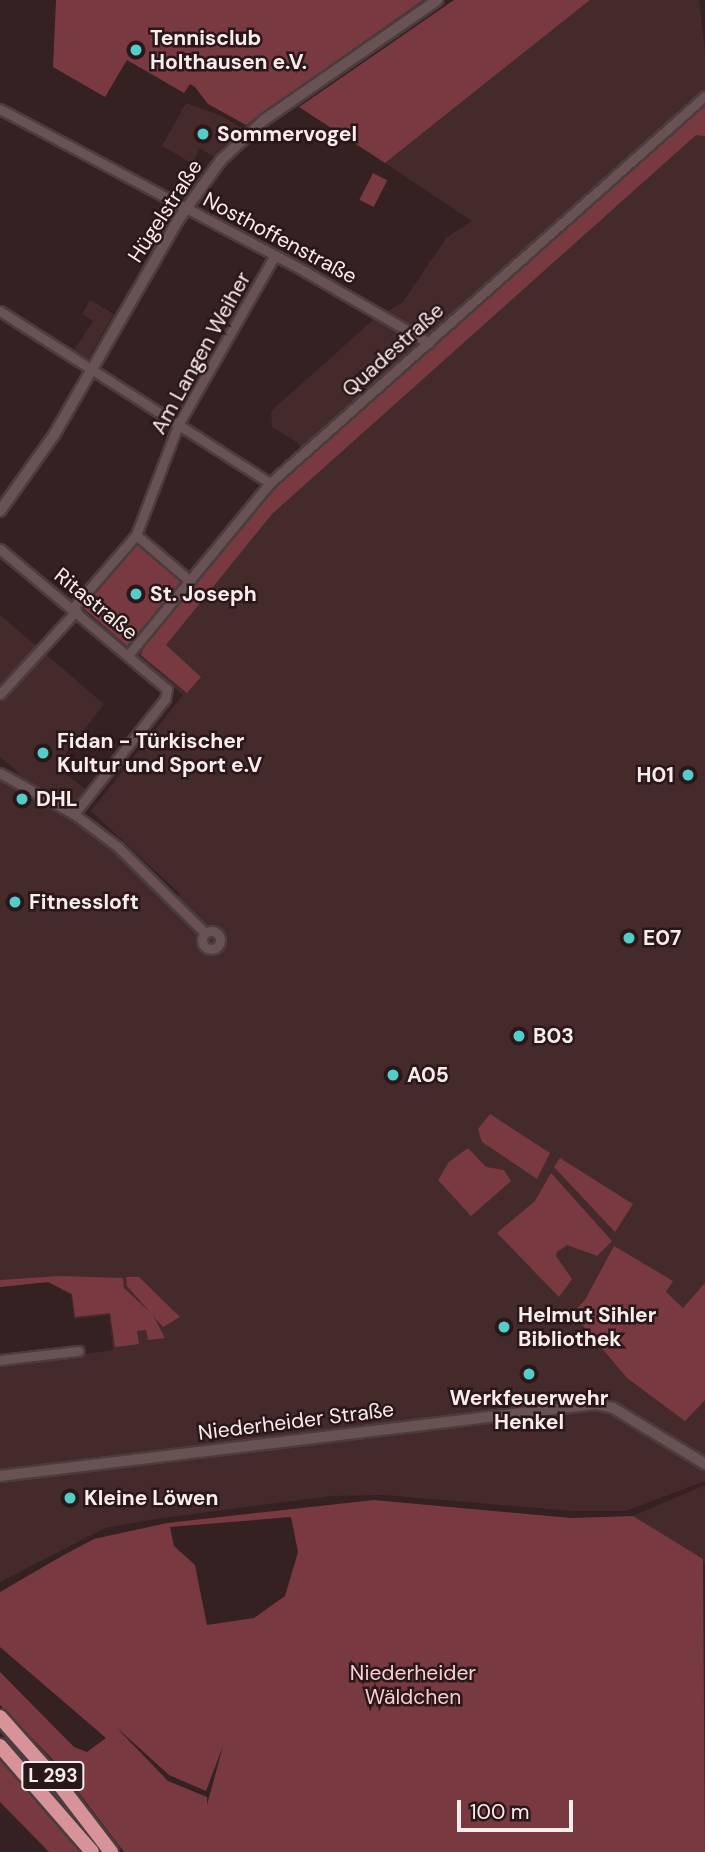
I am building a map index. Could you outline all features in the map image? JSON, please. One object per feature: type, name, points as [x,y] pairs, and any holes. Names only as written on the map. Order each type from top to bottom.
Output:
[{"type":"highway","name":"L 293","points":[[0,1717],[56,1780],[111,1852]]},
{"type":"highway","name":"L 293","points":[[0,1746],[92,1852]]},
{"type":"street","name":"Hügelstraße","points":[[0,512],[92,370],[186,208],[221,160],[261,123],[436,0]]},
{"type":"street","name":"Quadestraße","points":[[129,654],[270,483],[705,96]]},
{"type":"street","name":"Nosthoffenstraße","points":[[0,109],[275,255],[429,343]]},
{"type":"street","name":"Am Langen Weiher","points":[[0,694],[136,535],[178,425],[275,255]]},
{"type":"street","points":[[0,311],[270,483]]},
{"type":"street","points":[[136,535],[190,581]]},
{"type":"street","name":"Ritastraße","points":[[0,549],[129,654],[167,689],[165,699],[74,814]]},
{"type":"street","points":[[0,773],[74,814],[134,860],[205,933]]},
{"type":"street","points":[[0,1360],[78,1351]]},
{"type":"street","name":"Niederheider Straße","points":[[0,1476],[596,1404],[613,1408],[705,1464]]},
{"type":"shaded area","points":[[590,0],[699,0],[705,50],[705,1481],[626,1511],[572,1511],[384,1495],[330,1496],[155,1519],[105,1528],[0,1582],[0,1366],[113,1350],[109,1315],[74,1319],[71,1295],[48,1282],[0,1287],[0,780],[13,782],[18,772],[0,757],[0,615],[104,704],[56,766],[89,792],[73,814],[117,848],[167,897],[166,905],[180,894],[91,811],[183,695],[137,658],[136,650],[268,488],[305,457],[298,443],[272,427],[271,411],[374,319],[403,302],[447,237],[472,221],[385,163]]},
{"type":"shaded area","name":"Sommervogel","points":[[186,103],[219,115],[242,128],[213,156],[199,148],[193,164],[162,146]]},
{"type":"shaded area","points":[[90,300],[114,314],[88,359],[74,350],[93,321],[82,314]]},
{"type":"shaded area","points":[[705,1485],[705,1563],[633,1516]]},
{"type":"green space","points":[[56,0],[423,0],[246,125],[208,104],[190,84],[184,93],[127,60],[105,97],[53,67]]},
{"type":"green space","points":[[454,0],[590,0],[385,163],[299,107]]},
{"type":"green space","points":[[705,106],[705,136],[696,135],[272,514],[166,645],[201,677],[187,693],[141,655],[147,639],[268,492],[697,108]]},
{"type":"green space","points":[[373,173],[387,180],[374,207],[359,200]]},
{"type":"green space","points":[[138,539],[185,580],[127,646],[80,605]]},
{"type":"green space","points":[[490,1114],[550,1153],[537,1179],[482,1142],[478,1129]]},
{"type":"green space","points":[[468,1148],[486,1167],[504,1170],[511,1181],[471,1216],[438,1180],[449,1162]]},
{"type":"green space","points":[[560,1158],[633,1204],[615,1232],[554,1167]]},
{"type":"green space","points":[[551,1173],[612,1241],[597,1256],[567,1245],[557,1252],[556,1256],[572,1279],[559,1297],[497,1233],[535,1201]]},
{"type":"green space","points":[[614,1246],[673,1281],[666,1292],[683,1308],[705,1283],[705,1400],[685,1421],[627,1378],[572,1313],[585,1300]]},
{"type":"green space","points":[[60,1276],[123,1278],[124,1288],[153,1315],[165,1338],[148,1340],[146,1330],[137,1331],[139,1344],[115,1347],[110,1313],[75,1317],[72,1294],[48,1282],[0,1287],[0,1280]]},
{"type":"green space","points":[[126,1277],[139,1277],[180,1317],[163,1327],[127,1286]]},
{"type":"green space","name":"Niederheider Wäldchen","points":[[374,1500],[571,1518],[633,1516],[703,1559],[705,1852],[124,1852],[57,1764],[0,1705],[0,1672],[74,1747],[87,1752],[106,1738],[0,1647],[0,1592],[94,1539],[167,1523]],"holes":[[[291,1517],[298,1552],[285,1596],[254,1618],[207,1625],[195,1565],[174,1546],[170,1527]],[[115,1726],[169,1775],[206,1791],[223,1746],[207,1805],[207,1797],[168,1781]]]},
{"type":"green space","points":[[0,1758],[55,1818],[81,1852],[49,1852],[0,1802]]},
{"type":"place","name":"Tennisclub Holthausen e.V.","points":[[136,50]]},
{"type":"place","name":"Sommervogel","points":[[203,134]]},
{"type":"place","name":"St. Joseph","points":[[136,594]]},
{"type":"place","name":"Fidan - Türkischer Kultur und Sport e.V","points":[[43,753]]},
{"type":"place","name":"H01","points":[[688,775]]},
{"type":"place","name":"DHL","points":[[22,799]]},
{"type":"place","name":"Fitnessloft","points":[[15,902]]},
{"type":"place","name":"E07","points":[[629,938]]},
{"type":"place","name":"B03","points":[[519,1036]]},
{"type":"place","name":"A05","points":[[393,1075]]},
{"type":"place","name":"Helmut Sihler Bibliothek","points":[[504,1327]]},
{"type":"place","name":"Werkfeuerwehr Henkel","points":[[529,1374]]},
{"type":"place","name":"Kleine Löwen","points":[[70,1498]]}]
